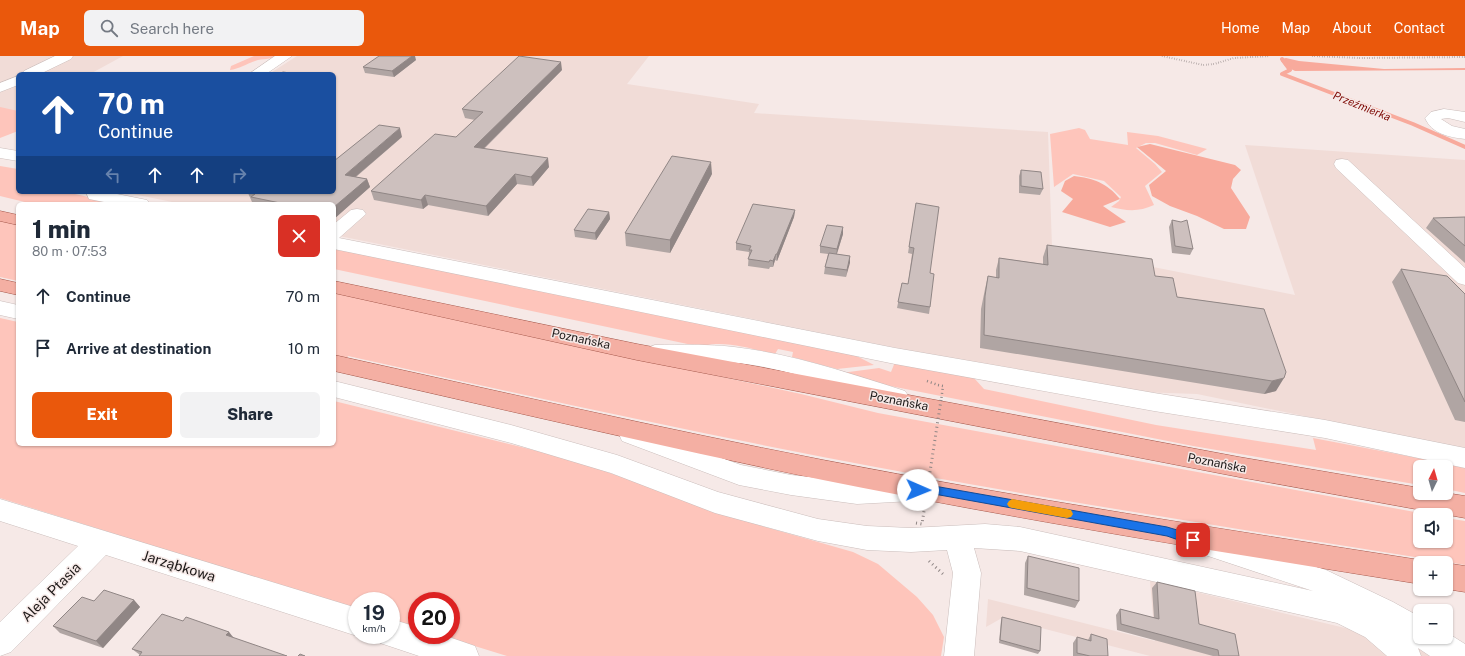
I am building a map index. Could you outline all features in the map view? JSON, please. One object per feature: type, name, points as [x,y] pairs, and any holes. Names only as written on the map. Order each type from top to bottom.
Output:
[{"type":"main road","points":[[0,216],[16,220]]},
{"type":"main road","points":[[0,285],[16,289]]},
{"type":"main road","name":"Poznańska","points":[[336,287],[637,352],[1239,467],[1465,507]]},
{"type":"main road","points":[[336,363],[613,426]]},
{"type":"main road","points":[[934,490],[1167,532],[1413,571]]},
{"type":"main road","points":[[1453,577],[1465,579]]},
{"type":"street","points":[[33,72],[66,56]]},
{"type":"street","points":[[259,72],[285,56]]},
{"type":"street","points":[[1,88],[16,81]]},
{"type":"street","points":[[1465,117],[1446,114],[1432,118],[1443,128],[1465,134]]},
{"type":"street","points":[[0,153],[16,156]]},
{"type":"street","points":[[1342,164],[1465,279]]},
{"type":"street","points":[[96,194],[131,202]]},
{"type":"street","points":[[336,232],[357,214]]},
{"type":"street","points":[[336,243],[895,356],[1154,402],[1325,429],[1465,458]]},
{"type":"street","points":[[0,308],[16,312]]},
{"type":"street","points":[[336,390],[518,436],[617,465],[715,502],[818,530],[867,538],[911,540],[985,536],[1020,539],[1337,610],[1367,621],[1393,639],[1406,656]]},
{"type":"street","points":[[613,426],[710,465],[762,479],[857,493],[934,490]]},
{"type":"street","name":"Jarząbkowa","points":[[0,510],[348,619]]},
{"type":"street","points":[[1167,532],[1316,579],[1383,611],[1438,645]]},
{"type":"street","points":[[958,538],[967,573],[959,656]]},
{"type":"street","name":"Aleja Ptasia","points":[[0,642],[101,542]]},
{"type":"street","points":[[400,636],[464,656]]},
{"type":"path","points":[[1162,56],[1203,65],[1214,64],[1234,58],[1270,56]]},
{"type":"path","points":[[1312,56],[1360,58],[1465,57]]},
{"type":"path","points":[[916,523],[922,524],[943,386],[938,385]]},
{"type":"shaded area","points":[[0,56],[123,56],[94,72],[16,72],[16,114],[0,122]]},
{"type":"shaded area","points":[[254,56],[277,56],[258,60],[230,70],[231,66]]},
{"type":"shaded area","points":[[297,56],[649,56],[627,84],[759,104],[754,113],[1048,132],[1052,247],[1295,295],[1245,145],[1465,160],[1465,449],[1197,394],[1111,391],[336,235],[336,202],[172,202],[133,194],[336,194],[336,72],[272,72]]},
{"type":"shaded area","points":[[1286,58],[1299,61],[1384,69],[1465,68],[1465,70],[1295,71],[1285,66],[1281,61],[1282,59]]},
{"type":"shaded area","points":[[0,107],[16,111],[16,132],[0,138]]},
{"type":"shaded area","points":[[1079,128],[1085,130],[1090,139],[1128,145],[1127,132],[1158,136],[1207,149],[1197,155],[1155,143],[1146,143],[1136,148],[1162,172],[1145,186],[1154,205],[1138,210],[1122,209],[1111,207],[1119,201],[1121,197],[1104,181],[1073,174],[1054,187],[1050,134]]},
{"type":"shaded area","points":[[1150,144],[1235,165],[1241,170],[1233,179],[1231,188],[1250,217],[1246,229],[1224,229],[1197,216],[1170,206],[1152,196],[1149,185],[1166,171],[1137,147]]},
{"type":"shaded area","points":[[0,166],[16,169],[16,194],[75,194],[111,202],[25,202],[0,196]]},
{"type":"shaded area","points":[[1074,176],[1099,182],[1110,189],[1120,199],[1103,206],[1126,222],[1110,227],[1062,212],[1073,199],[1061,191],[1065,181]]},
{"type":"shaded area","points":[[0,220],[16,224],[16,281],[0,277]]},
{"type":"shaded area","points":[[336,249],[847,351],[874,365],[837,369],[792,357],[793,352],[778,349],[775,354],[746,347],[723,344],[697,346],[336,269]]},
{"type":"shaded area","points":[[336,293],[801,394],[878,413],[1413,512],[1413,548],[1453,548],[1453,519],[1465,521],[1465,565],[1453,563],[1453,556],[1413,557],[1144,514],[903,472],[704,433],[348,356],[347,358],[336,355]]},
{"type":"shaded area","points":[[0,318],[16,322],[16,446],[336,446],[336,401],[574,460],[738,519],[853,552],[878,564],[917,597],[933,615],[944,637],[941,656],[507,656],[460,641],[460,592],[408,592],[408,625],[400,623],[400,592],[348,592],[348,607],[0,498]]},
{"type":"shaded area","points":[[895,362],[974,378],[984,389],[1156,425],[1316,450],[1313,438],[1428,460],[1413,460],[1413,484],[1193,446],[870,382],[841,373],[879,368],[891,372]]},
{"type":"shaded area","points":[[1453,465],[1465,467],[1465,493],[1453,490]]},
{"type":"shaded area","points":[[1150,581],[1465,656],[1150,656],[1002,618],[986,627],[988,599],[1155,641]]},
{"type":"building","points":[[379,56],[412,56],[392,71],[363,67]]},
{"type":"building","points":[[519,56],[561,62],[474,147],[548,158],[531,177],[515,174],[486,206],[425,195],[421,200],[371,191],[435,134],[456,137],[483,112],[462,109]]},
{"type":"building","points":[[379,125],[400,128],[345,175],[367,179],[336,205],[336,202],[275,202],[251,197],[255,194],[336,194],[336,159]]},
{"type":"building","points":[[672,156],[711,162],[670,240],[625,233]]},
{"type":"building","points":[[1021,170],[1041,172],[1043,189],[1021,186]]},
{"type":"building","points":[[916,203],[939,207],[930,273],[934,274],[930,307],[898,302],[902,283],[908,284],[914,248],[909,247]]},
{"type":"building","points":[[753,204],[795,210],[773,261],[770,260],[769,262],[748,259],[752,250],[749,250],[751,246],[736,243]]},
{"type":"building","points":[[588,209],[609,212],[595,233],[574,230]]},
{"type":"building","points":[[1465,217],[1465,246],[1433,218]]},
{"type":"building","points":[[1172,220],[1181,222],[1187,220],[1193,249],[1175,246]]},
{"type":"building","points":[[827,225],[843,227],[837,249],[820,246]]},
{"type":"building","points":[[1047,245],[1152,259],[1155,276],[1173,278],[1177,297],[1264,309],[1286,372],[1284,378],[1272,381],[984,335],[985,296],[988,276],[999,278],[999,258],[1048,265]]},
{"type":"building","points":[[829,253],[850,256],[847,270],[825,267]]},
{"type":"building","points":[[1401,269],[1447,276],[1465,294],[1465,402]]},
{"type":"building","points":[[1028,556],[1079,568],[1079,601],[1027,588]]},
{"type":"building","points":[[1157,582],[1195,591],[1199,624],[1235,634],[1239,656],[1219,656],[1218,650],[1121,624],[1120,609],[1159,619]]},
{"type":"building","points":[[104,590],[134,600],[96,641],[53,626],[82,597],[94,601]]},
{"type":"building","points":[[162,614],[183,621],[186,617],[229,632],[226,635],[287,656],[139,656],[142,652],[132,649]]},
{"type":"building","points":[[1002,617],[1041,627],[1040,651],[1000,640]]},
{"type":"building","points":[[1091,634],[1107,639],[1108,656],[1090,656],[1077,653],[1077,637],[1091,641]]},
{"type":"waterway","name":"Przeźmierka","points":[[1282,59],[1290,70],[1282,74],[1413,124],[1465,147]]},
{"type":"slow traffic","points":[[1012,504],[1067,514]]},
{"type":"route","points":[[918,490],[934,490],[1092,518],[1167,532],[1193,540]]}]
